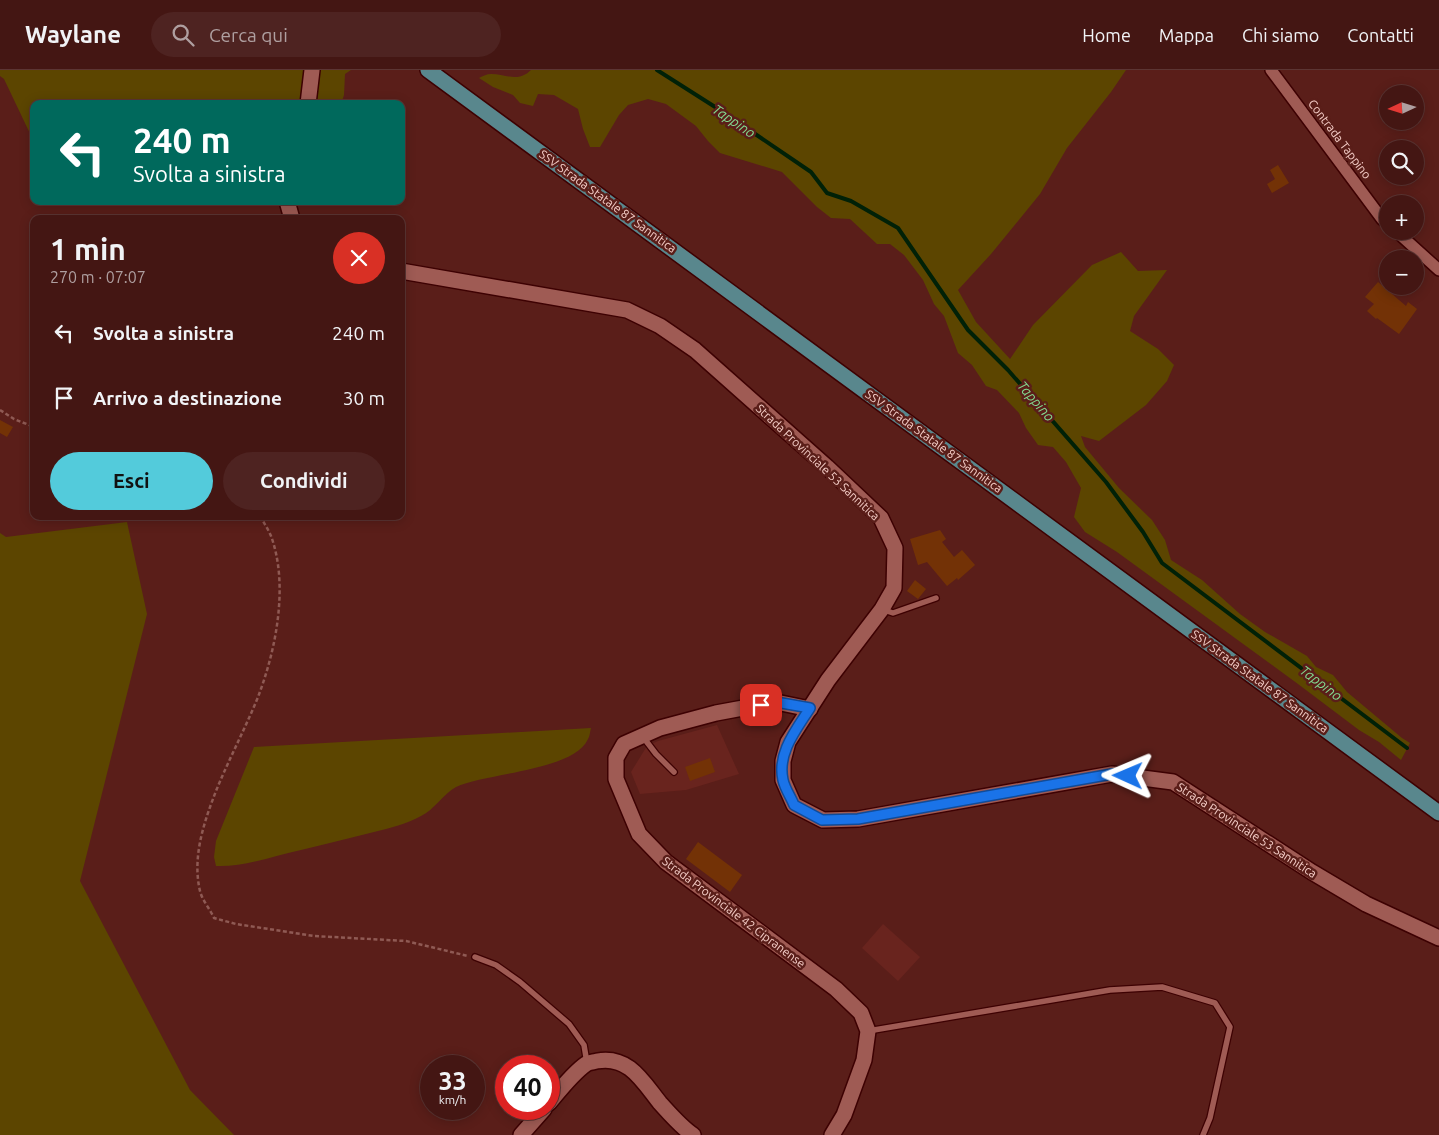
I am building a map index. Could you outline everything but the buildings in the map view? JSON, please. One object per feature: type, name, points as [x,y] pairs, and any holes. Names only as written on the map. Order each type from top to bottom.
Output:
[{"type":"main road","name":"SSV Strada Statale 87 Sannitica","points":[[428,70],[1439,813]]},
{"type":"street","points":[[308,100],[312,70]]},
{"type":"street","name":"Contrada Tappino","points":[[1271,70],[1379,215]]},
{"type":"street","points":[[1406,240],[1439,270]]},
{"type":"street","name":"Strada Provinciale 53 Sannitica","points":[[405,272],[627,310],[660,326],[696,350],[881,518],[894,548],[894,588],[882,609],[828,680],[788,742],[783,761],[783,780],[794,805],[822,820],[858,819],[1112,774],[1173,782],[1312,872],[1366,904],[1439,938]]},
{"type":"street","name":"Strada Provinciale 42 Cipranense","points":[[810,708],[776,702],[716,713],[660,728],[624,744],[616,758],[616,779],[638,834],[666,862],[836,990],[861,1012],[868,1031]]},
{"type":"street","points":[[832,1135],[844,1115],[864,1060],[868,1031]]},
{"type":"street","points":[[560,1089],[587,1063],[601,1060],[618,1061],[639,1075],[660,1103],[693,1135]]},
{"type":"street","points":[[521,1135],[534,1120]]},
{"type":"lane","points":[[882,609],[893,613],[936,598]]},
{"type":"lane","points":[[641,735],[674,772]]},
{"type":"lane","points":[[475,957],[496,965],[520,982],[569,1024],[584,1045],[587,1063]]},
{"type":"lane","points":[[868,1031],[1110,990],[1162,987],[1215,1003],[1230,1027],[1210,1118],[1203,1135]]},
{"type":"path","points":[[0,410],[30,426]]},
{"type":"path","points":[[262,520],[271,536],[278,564],[279,596],[276,631],[258,696],[207,815],[199,846],[196,868],[200,893],[214,918],[236,924],[314,936],[406,942],[475,957]]},
{"type":"shaded area","points":[[0,70],[351,70],[345,74],[342,100],[30,100],[30,134],[4,79],[0,76]]},
{"type":"shaded area","points":[[531,70],[1126,70],[1067,148],[1040,194],[991,254],[958,290],[976,322],[1010,359],[1033,325],[1092,265],[1121,252],[1138,271],[1167,270],[1134,316],[1130,331],[1158,349],[1174,365],[1167,381],[1146,405],[1099,441],[1081,436],[1085,447],[1119,488],[1152,520],[1165,540],[1171,560],[1202,580],[1240,614],[1265,632],[1307,656],[1316,667],[1333,675],[1347,692],[1410,743],[1401,760],[1379,742],[1359,730],[1117,552],[1085,532],[1074,517],[1081,488],[1066,462],[1053,447],[1038,445],[1026,428],[1019,413],[997,390],[986,386],[972,365],[958,353],[944,316],[934,304],[923,280],[904,255],[890,244],[877,244],[850,219],[831,218],[817,207],[782,172],[720,153],[696,126],[666,104],[648,99],[628,105],[619,115],[600,147],[590,147],[578,109],[554,95],[538,94],[533,106],[520,103],[513,95],[493,87],[479,78],[491,74],[517,77]]},
{"type":"shaded area","points":[[127,522],[147,614],[80,881],[190,1090],[234,1135],[0,1135],[0,533],[6,537]]},
{"type":"shaded area","points":[[717,725],[739,774],[686,790],[640,794],[631,772],[647,746],[658,741]]},
{"type":"shaded area","points":[[591,728],[589,738],[579,750],[566,758],[548,765],[469,782],[456,787],[426,813],[404,824],[259,861],[238,865],[216,866],[214,857],[216,841],[254,747]]},
{"type":"shaded area","points":[[883,924],[920,957],[898,981],[862,948]]},
{"type":"waterway","name":"Tappino","points":[[657,70],[811,172],[827,193],[851,201],[898,228],[968,330],[1008,370],[1106,482],[1143,532],[1162,563],[1407,748]]},
{"type":"route","points":[[761,705],[776,702],[810,708],[788,742],[783,761],[783,780],[794,805],[822,820],[858,819],[1112,774],[1128,776]]}]
